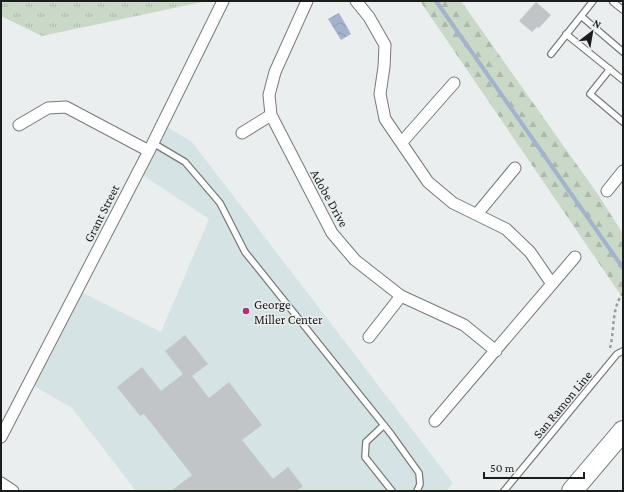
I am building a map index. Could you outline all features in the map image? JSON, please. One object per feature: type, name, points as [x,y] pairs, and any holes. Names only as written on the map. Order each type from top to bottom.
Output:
[{"type":"highway","points":[[572,491],[623,431]]},
{"type":"street","name":"Grant Street","points":[[1,437],[151,147],[223,1]]},
{"type":"street","name":"Adobe Drive","points":[[307,1],[275,72],[269,96],[271,115],[332,233],[355,260],[401,296],[464,325],[496,350]]},
{"type":"street","points":[[356,1],[369,16],[385,45],[384,67],[380,94],[385,118],[428,182],[453,203],[506,229],[530,252],[552,284]]},
{"type":"street","points":[[402,142],[454,83]]},
{"type":"street","points":[[19,125],[48,108],[66,107],[151,147]]},
{"type":"street","points":[[242,133],[271,115]]},
{"type":"street","points":[[477,214],[515,168]]},
{"type":"street","points":[[607,191],[623,171]]},
{"type":"street","points":[[435,421],[575,257]]},
{"type":"street","points":[[369,337],[401,296]]},
{"type":"street","points":[[1,483],[14,491]]},
{"type":"lane","points":[[550,54],[593,1]]},
{"type":"lane","points":[[613,2],[623,10]]},
{"type":"lane","points":[[581,16],[623,52]]},
{"type":"lane","points":[[566,34],[623,80]]},
{"type":"lane","points":[[610,69],[590,94],[623,122]]},
{"type":"lane","points":[[151,147],[185,162],[220,203],[246,252],[384,425],[419,473],[420,484],[416,491]]},
{"type":"lane","name":"San Ramon Line","points":[[504,491],[617,354],[623,351]]},
{"type":"lane","points":[[384,425],[366,442],[365,457],[392,491]]},
{"type":"path","points":[[602,373],[613,335],[613,317],[623,293]]},
{"type":"shaded area","name":"George Miller Center","points":[[162,124],[192,142],[453,483],[446,491],[136,491],[72,408],[29,383],[77,290],[161,332],[209,219],[138,172]]},
{"type":"green space","points":[[1,1],[207,1],[42,36],[1,16]]},
{"type":"green space","points":[[420,1],[461,1],[599,196],[623,234],[623,290],[620,294]]},
{"type":"water","points":[[339,13],[351,34],[341,40],[328,19]]},
{"type":"building","points":[[536,2],[551,15],[539,28],[537,27],[532,32],[519,21]]},
{"type":"building","points":[[185,335],[208,364],[192,376],[209,398],[229,382],[262,425],[242,440],[273,479],[288,467],[303,486],[296,491],[171,491],[192,475],[144,414],[140,416],[117,387],[142,367],[161,391],[183,374],[165,351]]},
{"type":"waterway","points":[[436,1],[623,268]]},
{"type":"place","name":"George Miller Center","points":[[246,311]]}]
